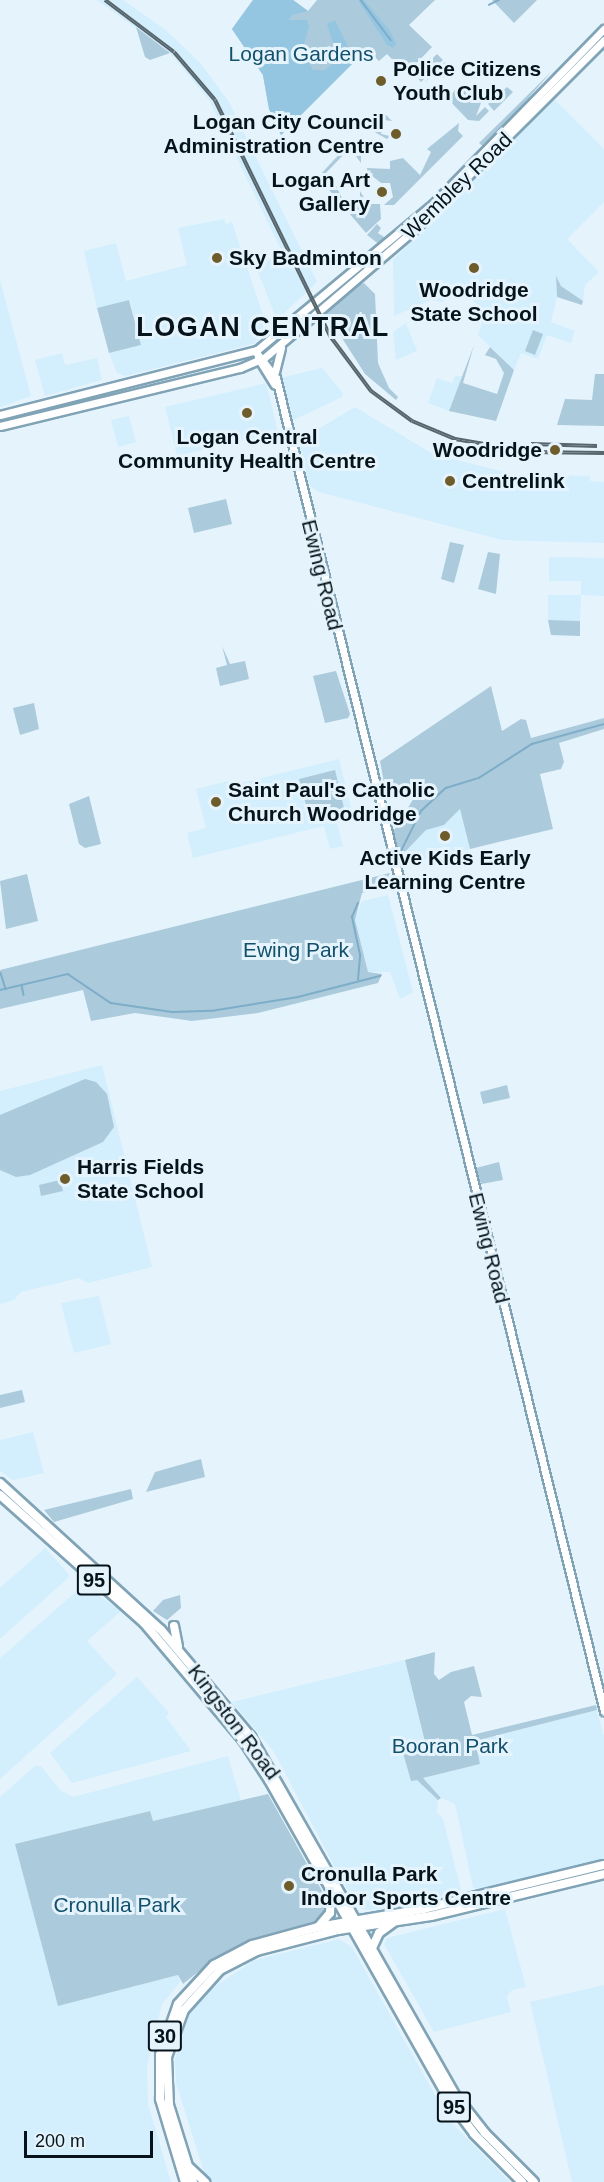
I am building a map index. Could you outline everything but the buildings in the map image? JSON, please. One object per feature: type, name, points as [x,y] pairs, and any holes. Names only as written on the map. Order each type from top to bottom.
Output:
[{"type":"main road","name":"Wembley Road","points":[[0,416],[255,351],[421,215],[604,29]]},
{"type":"main road","name":"Wembley Road","points":[[0,426],[240,368],[262,359],[415,229],[604,40]]},
{"type":"main road","points":[[240,368],[257,368],[273,378],[275,360],[285,341]]},
{"type":"main road","name":"Ewing Road","points":[[255,351],[273,378],[277,392],[604,1711]]},
{"type":"main road","points":[[111,388],[112,398]]},
{"type":"main road","name":"Kingston Road","points":[[0,1483],[155,1624],[178,1648],[260,1750],[353,1923],[359,1942],[451,2103],[474,2134],[522,2182]]},
{"type":"main road","name":"Kingston Road","points":[[0,1495],[144,1623],[187,1671],[258,1762],[331,1893],[372,1948],[468,2114],[534,2182]]},
{"type":"main road","points":[[155,1624],[175,1624],[178,1648]]},
{"type":"main road","name":"30","points":[[193,2182],[169,2105],[166,2077],[172,2037],[184,2010],[207,1981],[235,1960],[338,1930],[353,1923],[423,1909],[604,1865]]},
{"type":"main road","name":"30","points":[[185,2182],[159,2089],[160,2055],[174,2013],[193,1984],[226,1956],[252,1945],[318,1927],[396,1921],[604,1874]]},
{"type":"main road","points":[[318,1927],[330,1913],[331,1893]]},
{"type":"main road","points":[[372,1948],[379,1933],[396,1921]]},
{"type":"main road","points":[[338,1930],[359,1942]]},
{"type":"main road","points":[[188,2168],[205,2182]]},
{"type":"shaded area","points":[[97,0],[123,0],[166,30],[202,65],[229,102],[317,282],[277,320],[255,265],[283,254],[209,100],[170,53]]},
{"type":"shaded area","points":[[554,99],[604,149],[604,202],[567,239],[599,272],[585,285],[583,301],[561,286],[556,277],[557,297],[551,322],[575,331],[571,343],[547,335],[538,359],[521,353],[514,370],[478,335],[485,313],[460,287],[443,302],[431,300],[394,316],[393,260]]},
{"type":"shaded area","points":[[224,219],[226,224],[232,222],[268,330],[253,344],[125,376],[117,373],[109,353],[141,345],[130,300],[97,308],[84,251],[116,243],[126,281],[187,265],[178,228]]},
{"type":"shaded area","points":[[0,280],[31,396],[0,407]]},
{"type":"shaded area","points":[[406,323],[417,351],[396,360],[393,332]]},
{"type":"shaded area","points":[[62,353],[65,365],[97,358],[102,380],[45,396],[35,360]]},
{"type":"shaded area","points":[[322,368],[343,393],[342,397],[294,420],[290,417],[280,378]]},
{"type":"shaded area","points":[[455,376],[463,376],[449,411],[428,403],[437,378],[452,383]]},
{"type":"shaded area","points":[[266,383],[278,432],[177,456],[165,407]]},
{"type":"shaded area","points":[[355,407],[433,454],[513,474],[590,476],[590,481],[604,482],[604,543],[502,540],[319,492],[310,486],[300,447],[303,438]]},
{"type":"shaded area","points":[[129,416],[136,442],[118,447],[111,420]]},
{"type":"shaded area","points":[[549,557],[604,558],[604,596],[581,595],[581,581],[549,581]]},
{"type":"shaded area","points":[[548,595],[581,595],[580,621],[548,620]]},
{"type":"shaded area","points":[[339,759],[354,819],[337,823],[343,846],[330,849],[324,826],[193,858],[187,833],[206,828],[196,789],[228,781],[229,786]]},
{"type":"shaded area","name":"Active Kids Early Learning Centre","points":[[460,809],[470,849],[402,865],[400,857],[426,830],[444,825]]},
{"type":"shaded area","points":[[388,895],[413,992],[400,999],[390,972],[368,972],[355,920],[362,901]]},
{"type":"shaded area","name":"Harris Fields State School","points":[[102,1065],[152,1267],[88,1283],[79,1278],[21,1292],[14,1300],[0,1304],[0,1091]]},
{"type":"shaded area","points":[[99,1296],[111,1344],[74,1353],[61,1303]]},
{"type":"shaded area","points":[[33,1432],[44,1473],[13,1480],[0,1471],[0,1440]]},
{"type":"shaded area","points":[[45,1548],[69,1574],[68,1578],[0,1639],[0,1588]]},
{"type":"shaded area","points":[[84,1585],[121,1611],[87,1641],[117,1674],[0,1779],[0,1658]]},
{"type":"shaded area","points":[[405,1660],[426,1746],[403,1753],[411,1781],[417,1779],[438,1800],[437,1812],[443,1819],[461,1890],[403,1907],[366,1910],[359,1908],[340,1877],[274,1752],[232,1702]]},
{"type":"shaded area","points":[[137,1677],[169,1713],[166,1717],[191,1751],[72,1783],[50,1753]]},
{"type":"shaded area","points":[[597,1710],[604,1737],[604,1859],[479,1890],[473,1887],[455,1804],[441,1798],[423,1778],[480,1764],[474,1741]]},
{"type":"shaded area","points":[[228,1756],[241,1801],[153,1821],[149,1811],[16,1844],[58,2006],[178,1975],[180,1982],[162,2004],[147,2066],[148,2104],[171,2182],[0,2182],[0,1797],[35,1766],[41,1766],[60,1790],[73,1797]]},
{"type":"shaded area","points":[[505,1909],[526,1987],[512,1990],[507,1997],[511,2012],[434,2032],[384,1944],[387,1938]]},
{"type":"shaded area","points":[[339,1939],[352,1947],[449,2120],[510,2182],[207,2182],[176,2083],[175,2059],[189,2015],[209,1990],[255,1960]]},
{"type":"shaded area","points":[[604,1985],[604,2182],[572,2182],[530,2002]]},
{"type":"green space","name":"Logan Gardens","points":[[253,0],[293,0],[308,11],[317,0],[435,0],[409,25],[432,47],[406,74],[387,54],[379,61],[367,49],[281,135],[269,109],[263,75],[232,29]]},
{"type":"green space","points":[[253,0],[293,0],[308,11],[292,15],[289,20],[307,20],[309,27],[302,51],[313,70],[325,70],[338,59],[327,24],[335,20],[355,61],[281,135],[269,109],[263,75],[232,29]]},
{"type":"green space","points":[[358,0],[364,0],[390,31],[396,44],[393,48],[387,45]]},
{"type":"green space","points":[[492,0],[537,0],[514,23]]},
{"type":"green space","points":[[136,27],[170,53],[150,60],[145,57]]},
{"type":"green space","points":[[437,54],[443,60],[421,82],[415,75]]},
{"type":"green space","points":[[445,62],[452,70],[444,78],[437,72],[424,83]]},
{"type":"green space","points":[[552,71],[491,141],[484,147],[479,143]]},
{"type":"green space","points":[[507,87],[513,92],[494,111],[488,104]]},
{"type":"green space","points":[[467,88],[481,103],[476,116],[485,107],[489,111],[479,121],[468,120],[448,99],[455,90]]},
{"type":"green space","points":[[384,113],[392,121],[384,120],[381,134],[390,136],[387,139],[364,126]]},
{"type":"green space","points":[[459,123],[458,131],[463,136],[394,205],[384,205],[393,197],[390,183],[381,183],[371,175],[368,177],[367,168],[390,169],[390,161],[403,158],[420,175],[431,152],[427,149]]},
{"type":"green space","points":[[346,147],[351,147],[361,155],[361,163],[350,148],[323,176],[336,186],[346,206],[360,202],[360,191],[368,204],[380,204],[381,219],[366,233],[318,177]]},
{"type":"green space","points":[[377,224],[381,228],[378,233],[387,239],[380,245],[367,235]]},
{"type":"green space","points":[[556,276],[561,286],[583,301],[582,305],[557,297]]},
{"type":"green space","points":[[364,283],[375,294],[378,363],[389,388],[398,397],[396,400],[365,374],[326,313],[350,288]]},
{"type":"green space","points":[[129,300],[141,345],[109,353],[97,308]]},
{"type":"green space","points":[[533,330],[543,334],[535,355],[525,351]]},
{"type":"green space","points":[[474,345],[463,383],[497,394],[504,373],[496,359],[485,355],[490,347],[514,370],[496,421],[449,411]]},
{"type":"green space","points":[[595,374],[604,374],[604,426],[557,425],[565,399],[592,400]]},
{"type":"green space","points":[[226,499],[232,524],[194,533],[188,508]]},
{"type":"green space","points":[[450,542],[464,545],[454,583],[441,579]]},
{"type":"green space","points":[[488,552],[500,554],[496,594],[478,589]]},
{"type":"green space","points":[[548,620],[580,621],[580,636],[551,635]]},
{"type":"green space","points":[[222,646],[230,664],[245,661],[249,679],[220,686],[216,668],[227,665]]},
{"type":"green space","points":[[336,671],[350,714],[348,718],[325,723],[313,676]]},
{"type":"green space","points":[[491,686],[502,731],[521,719],[526,720],[531,738],[604,718],[604,729],[559,743],[564,762],[561,769],[540,774],[553,829],[470,849],[460,809],[444,825],[426,830],[400,857],[393,832],[417,793],[387,799],[380,761]]},
{"type":"green space","points":[[34,703],[39,729],[20,735],[13,708]]},
{"type":"green space","points":[[335,770],[344,808],[309,816],[299,779]]},
{"type":"green space","points":[[89,796],[101,844],[85,848],[79,844],[69,804]]},
{"type":"green space","name":"Ewing Park","points":[[390,873],[383,887],[362,893],[355,920],[368,972],[382,974],[378,983],[258,1013],[192,1021],[135,1013],[91,1021],[83,990],[0,1009],[0,970]]},
{"type":"green space","points":[[27,874],[38,921],[6,929],[0,881]]},
{"type":"green space","points":[[85,1079],[96,1082],[107,1094],[114,1127],[103,1142],[30,1175],[16,1177],[0,1170],[0,1115]]},
{"type":"green space","points":[[507,1085],[510,1098],[483,1104],[480,1092]]},
{"type":"green space","points":[[499,1162],[503,1180],[481,1184],[476,1168]]},
{"type":"green space","points":[[60,1180],[63,1191],[41,1196],[39,1185]]},
{"type":"green space","points":[[22,1390],[25,1402],[0,1408],[0,1395]]},
{"type":"green space","points":[[201,1459],[205,1477],[146,1492],[155,1472]]},
{"type":"green space","points":[[131,1489],[133,1499],[54,1522],[44,1510]]},
{"type":"green space","points":[[180,1595],[181,1608],[167,1620],[153,1611],[163,1600]]},
{"type":"green space","name":"Booran Park","points":[[435,1652],[434,1674],[439,1680],[451,1672],[474,1666],[482,1697],[471,1696],[464,1702],[472,1735],[596,1705],[597,1710],[475,1741],[480,1764],[423,1778],[441,1798],[438,1800],[417,1780],[411,1781],[403,1753],[426,1746],[405,1660]]},
{"type":"green space","name":"Cronulla Park","points":[[268,1794],[326,1898],[322,1919],[249,1942],[218,1956],[183,1984],[178,1975],[58,2006],[15,1844],[150,1811],[153,1821]]},
{"type":"waterway","points":[[361,0],[391,40]]},
{"type":"waterway","points":[[489,5],[499,0]]},
{"type":"waterway","points":[[399,855],[421,811],[446,788],[479,778],[532,744],[604,724]]},
{"type":"waterway","points":[[358,903],[352,917],[360,955],[358,980]]},
{"type":"waterway","points":[[1,973],[6,989]]},
{"type":"waterway","points":[[0,990],[68,974],[111,1003],[173,1012],[211,1011],[298,997],[380,976]]},
{"type":"waterway","points":[[22,985],[24,995]]},
{"type":"railway","points":[[105,0],[174,52],[215,100],[330,336],[371,391],[412,421],[455,439],[531,452],[604,453]]},
{"type":"railway","points":[[531,444],[597,446]]},
{"type":"place","name":"Police Citizens Youth Club","points":[[381,81]]},
{"type":"place","name":"Logan City Council Administration Centre","points":[[396,134]]},
{"type":"place","name":"Logan Art Gallery","points":[[382,192]]},
{"type":"place","name":"Sky Badminton","points":[[217,258]]},
{"type":"place","name":"Woodridge State School","points":[[474,268]]},
{"type":"place","name":"Logan Central Community Health Centre","points":[[247,413]]},
{"type":"place","name":"Woodridge","points":[[555,450]]},
{"type":"place","name":"Centrelink","points":[[450,481]]},
{"type":"place","name":"Saint Paul's Catholic Church Woodridge","points":[[216,802]]},
{"type":"place","name":"Active Kids Early Learning Centre","points":[[445,836]]},
{"type":"place","name":"Harris Fields State School","points":[[65,1179]]},
{"type":"place","name":"Cronulla Park Indoor Sports Centre","points":[[289,1886]]},
{"type":"district","name":"LOGAN CENTRAL","points":[[263,328]]}]
